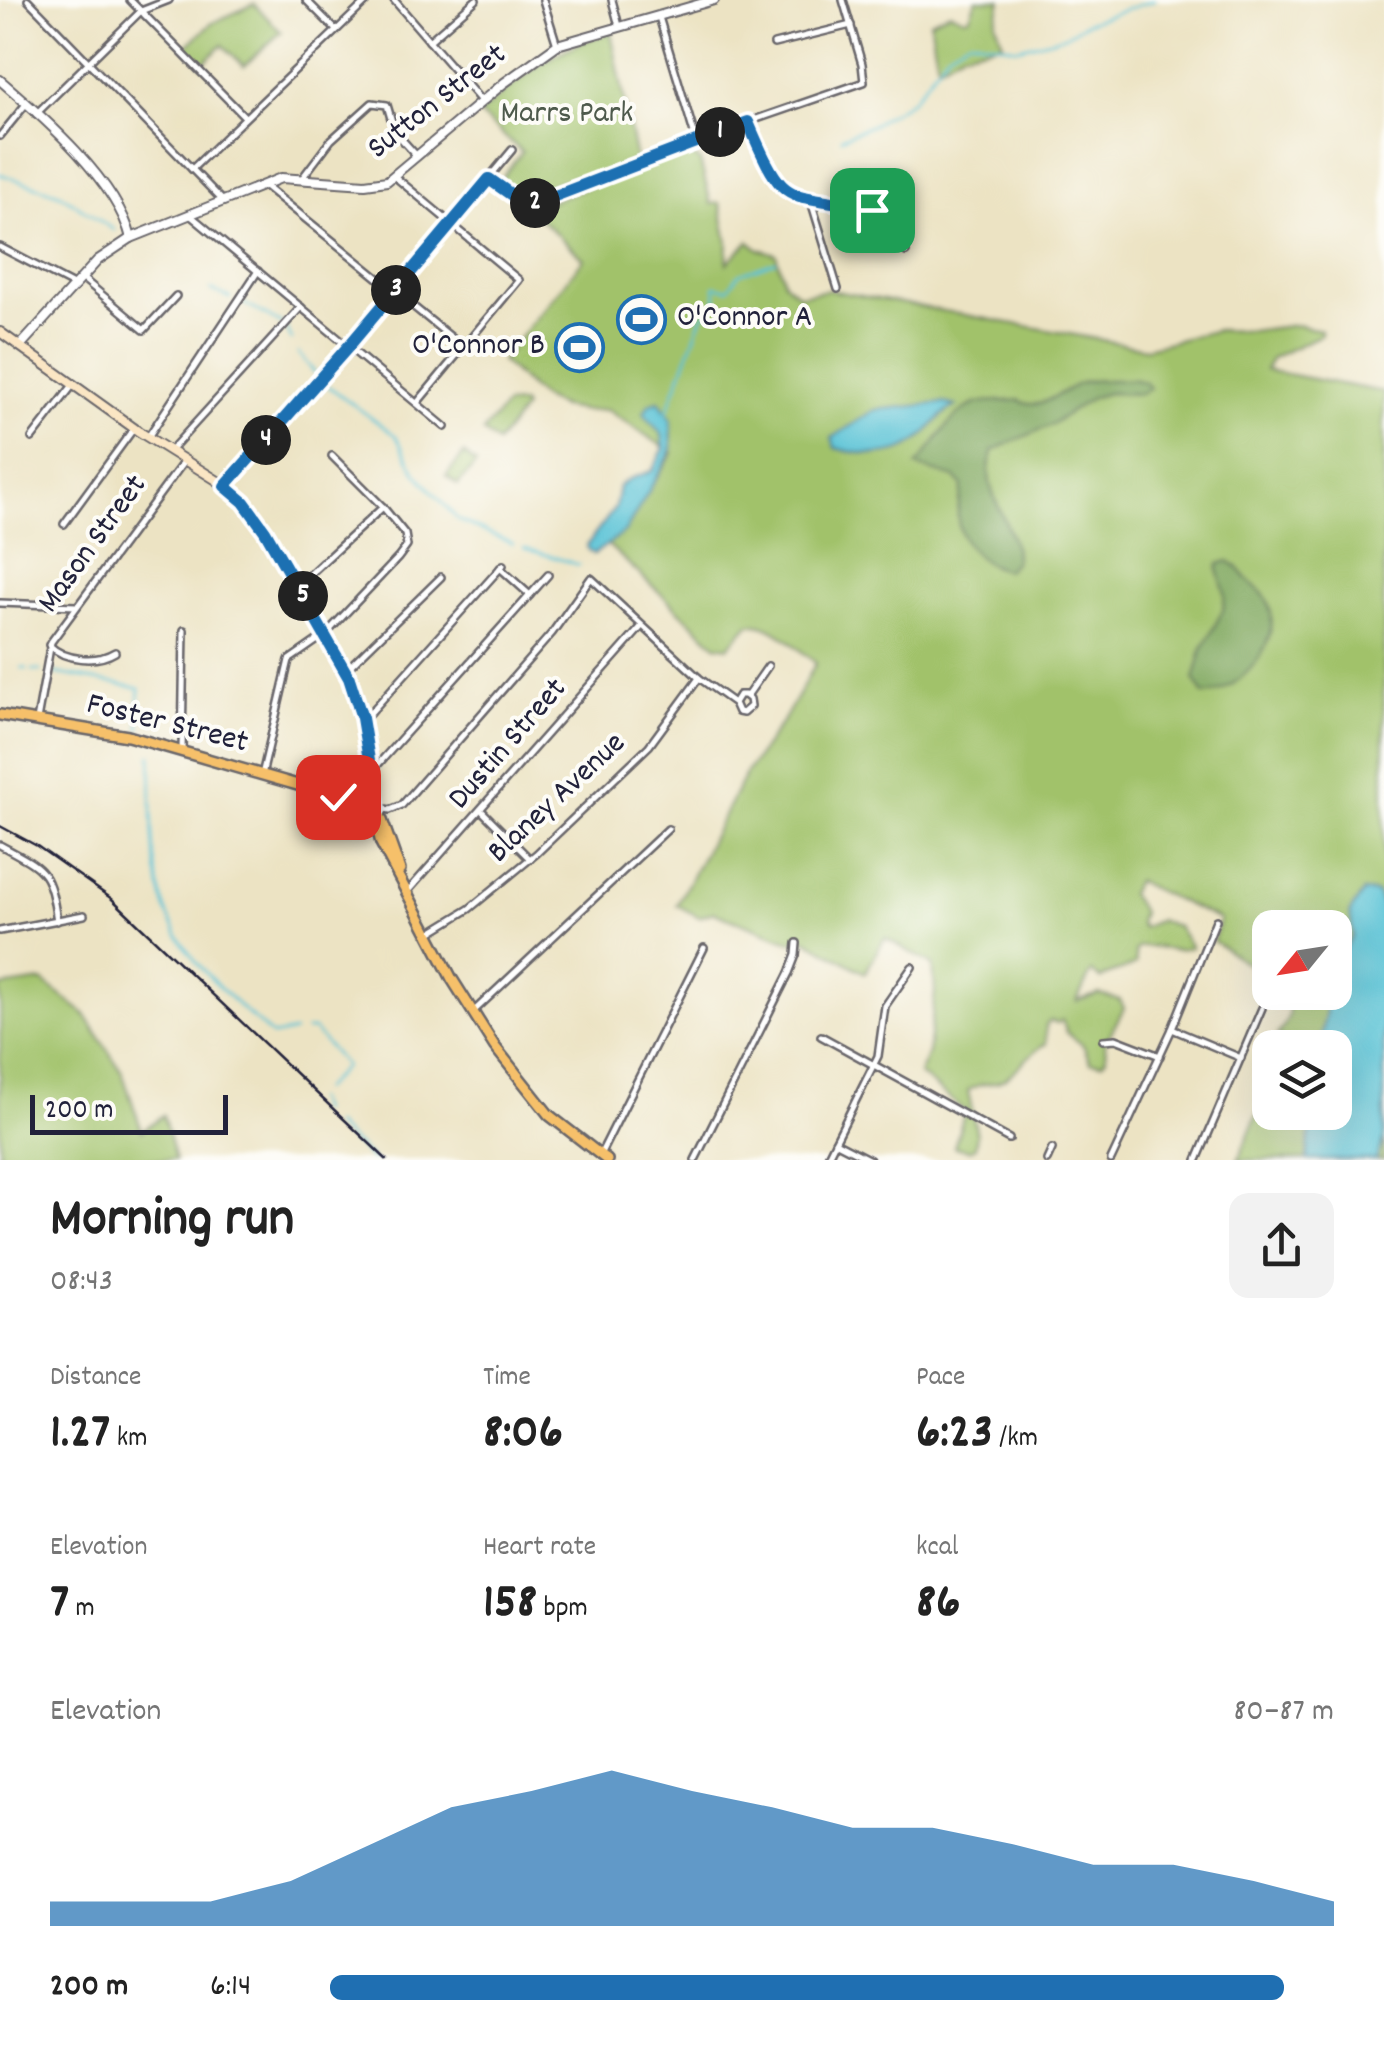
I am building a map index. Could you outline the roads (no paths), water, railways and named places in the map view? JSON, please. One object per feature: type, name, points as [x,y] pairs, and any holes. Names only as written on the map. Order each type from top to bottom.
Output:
[{"type":"main road","points":[[0,332],[134,428],[225,486],[262,525],[345,671],[363,722],[377,808],[408,891]]},
{"type":"main road","name":"Foster Street","points":[[0,715],[128,736],[377,808]]},
{"type":"main road","points":[[338,797],[362,812],[472,1013],[548,1114],[603,1158]]},
{"type":"main road","points":[[377,808],[375,820],[381,843]]},
{"type":"street","points":[[28,0],[223,201]]},
{"type":"street","points":[[130,0],[246,117]]},
{"type":"street","points":[[36,114],[142,11],[169,0]]},
{"type":"street","points":[[306,0],[336,30]]},
{"type":"street","points":[[192,169],[368,0]]},
{"type":"street","points":[[394,0],[482,102]]},
{"type":"street","points":[[429,41],[476,0]]},
{"type":"street","points":[[543,0],[557,45]]},
{"type":"street","points":[[612,0],[619,26]]},
{"type":"street","name":"Sutton Street","points":[[20,346],[106,252],[131,238],[282,178],[379,183],[394,176],[557,45],[714,0]]},
{"type":"street","points":[[489,179],[516,198],[534,204],[696,140],[864,82],[843,0]]},
{"type":"street","points":[[659,16],[696,140]]},
{"type":"street","points":[[774,44],[851,25]]},
{"type":"street","points":[[0,80],[72,149],[124,218],[131,238]]},
{"type":"street","points":[[304,177],[336,134],[372,103],[387,106],[393,128],[418,157]]},
{"type":"street","points":[[0,136],[26,104]]},
{"type":"street","points":[[748,122],[776,183],[791,194],[811,200],[880,213],[895,228],[906,252]]},
{"type":"street","points":[[225,486],[396,291],[512,150]]},
{"type":"street","points":[[394,176],[519,280],[417,403]]},
{"type":"street","points":[[262,184],[463,348]]},
{"type":"street","points":[[811,200],[838,288]]},
{"type":"street","points":[[190,214],[445,427]]},
{"type":"street","points":[[0,247],[75,286]]},
{"type":"street","points":[[148,437],[258,271]]},
{"type":"street","points":[[82,278],[144,330],[176,296]]},
{"type":"street","points":[[170,451],[301,308]]},
{"type":"street","points":[[32,438],[73,385]]},
{"type":"street","points":[[64,524],[134,428]]},
{"type":"street","points":[[262,775],[287,664],[325,635],[407,546],[406,534],[332,456]]},
{"type":"street","name":"Mason Street","points":[[37,720],[49,645],[185,460]]},
{"type":"street","points":[[297,586],[383,507]]},
{"type":"street","points":[[363,722],[501,567],[530,595]]},
{"type":"street","points":[[371,772],[548,575]]},
{"type":"street","points":[[345,671],[441,577]]},
{"type":"street","points":[[377,808],[390,810],[402,806],[552,633],[591,578],[700,678],[734,703],[738,712],[746,712],[751,706],[747,696]]},
{"type":"street","points":[[0,603],[76,606]]},
{"type":"street","name":"Dustin Street","points":[[408,891],[642,626]]},
{"type":"street","points":[[182,751],[184,630]]},
{"type":"street","points":[[49,645],[56,652],[83,658],[104,658],[115,652]]},
{"type":"street","points":[[747,696],[768,666]]},
{"type":"street","name":"Blaney Avenue","points":[[428,934],[530,859],[649,746],[700,678]]},
{"type":"street","points":[[734,703],[739,695],[747,696]]},
{"type":"street","points":[[482,811],[530,859]]},
{"type":"street","points":[[472,1013],[668,828]]},
{"type":"street","points":[[0,845],[45,872],[57,921]]},
{"type":"street","points":[[0,931],[84,915]]},
{"type":"street","points":[[1112,1160],[1216,920]]},
{"type":"street","points":[[695,1160],[788,973],[797,943]]},
{"type":"street","points":[[603,1158],[704,948]]},
{"type":"street","points":[[826,1160],[878,1056],[884,1006],[912,967]]},
{"type":"street","points":[[1197,1160],[1261,1010]]},
{"type":"street","points":[[1172,1029],[1241,1058]]},
{"type":"street","points":[[821,1036],[1010,1139]]},
{"type":"street","points":[[1103,1040],[1116,1039],[1160,1056]]},
{"type":"street","points":[[836,1142],[870,1160]]},
{"type":"street","points":[[1047,1160],[1052,1149]]},
{"type":"water","points":[[659,401],[671,419],[672,449],[625,532],[594,554],[587,545],[615,508],[619,486],[652,471],[664,448],[662,435],[644,413],[649,404]]},
{"type":"water","points":[[944,403],[956,406],[906,448],[872,454],[835,448],[832,438],[875,410]]},
{"type":"water","points":[[1363,892],[1377,893],[1384,909],[1384,1138],[1376,1160],[1307,1160],[1310,1130],[1352,1130],[1352,1030],[1322,1030],[1326,1010],[1352,1010],[1351,910]]},
{"type":"waterway","points":[[841,138],[874,124],[913,99],[949,51],[970,39],[1018,48],[1065,36],[1086,23],[1154,0]]},
{"type":"waterway","points":[[0,174],[60,194],[114,230]]},
{"type":"waterway","points":[[667,412],[702,317],[717,300],[715,286],[728,289],[739,274],[776,261]]},
{"type":"waterway","points":[[211,290],[230,298]]},
{"type":"waterway","points":[[243,303],[282,324]]},
{"type":"waterway","points":[[286,328],[292,340]]},
{"type":"waterway","points":[[298,353],[315,373]]},
{"type":"waterway","points":[[327,385],[396,436],[416,473],[458,520],[513,544]]},
{"type":"waterway","points":[[524,548],[579,565]]},
{"type":"waterway","points":[[22,668],[27,669]]},
{"type":"waterway","points":[[33,670],[40,671]]},
{"type":"waterway","points":[[50,672],[139,688],[140,729]]},
{"type":"waterway","points":[[151,755],[155,861],[171,922],[203,969],[272,1036],[294,1032]]},
{"type":"waterway","points":[[306,1030],[314,1030],[345,1066],[322,1090]]},
{"type":"waterway","points":[[315,1099],[320,1111]]},
{"type":"waterway","points":[[334,1125],[373,1160]]},
{"type":"railway","points":[[0,826],[37,846],[112,899],[387,1160]]},
{"type":"place","name":"O'Connor A","points":[[642,319]]},
{"type":"place","name":"O'Connor B","points":[[580,347]]},
{"type":"park label","name":"Marrs Park","points":[[567,115]]}]
